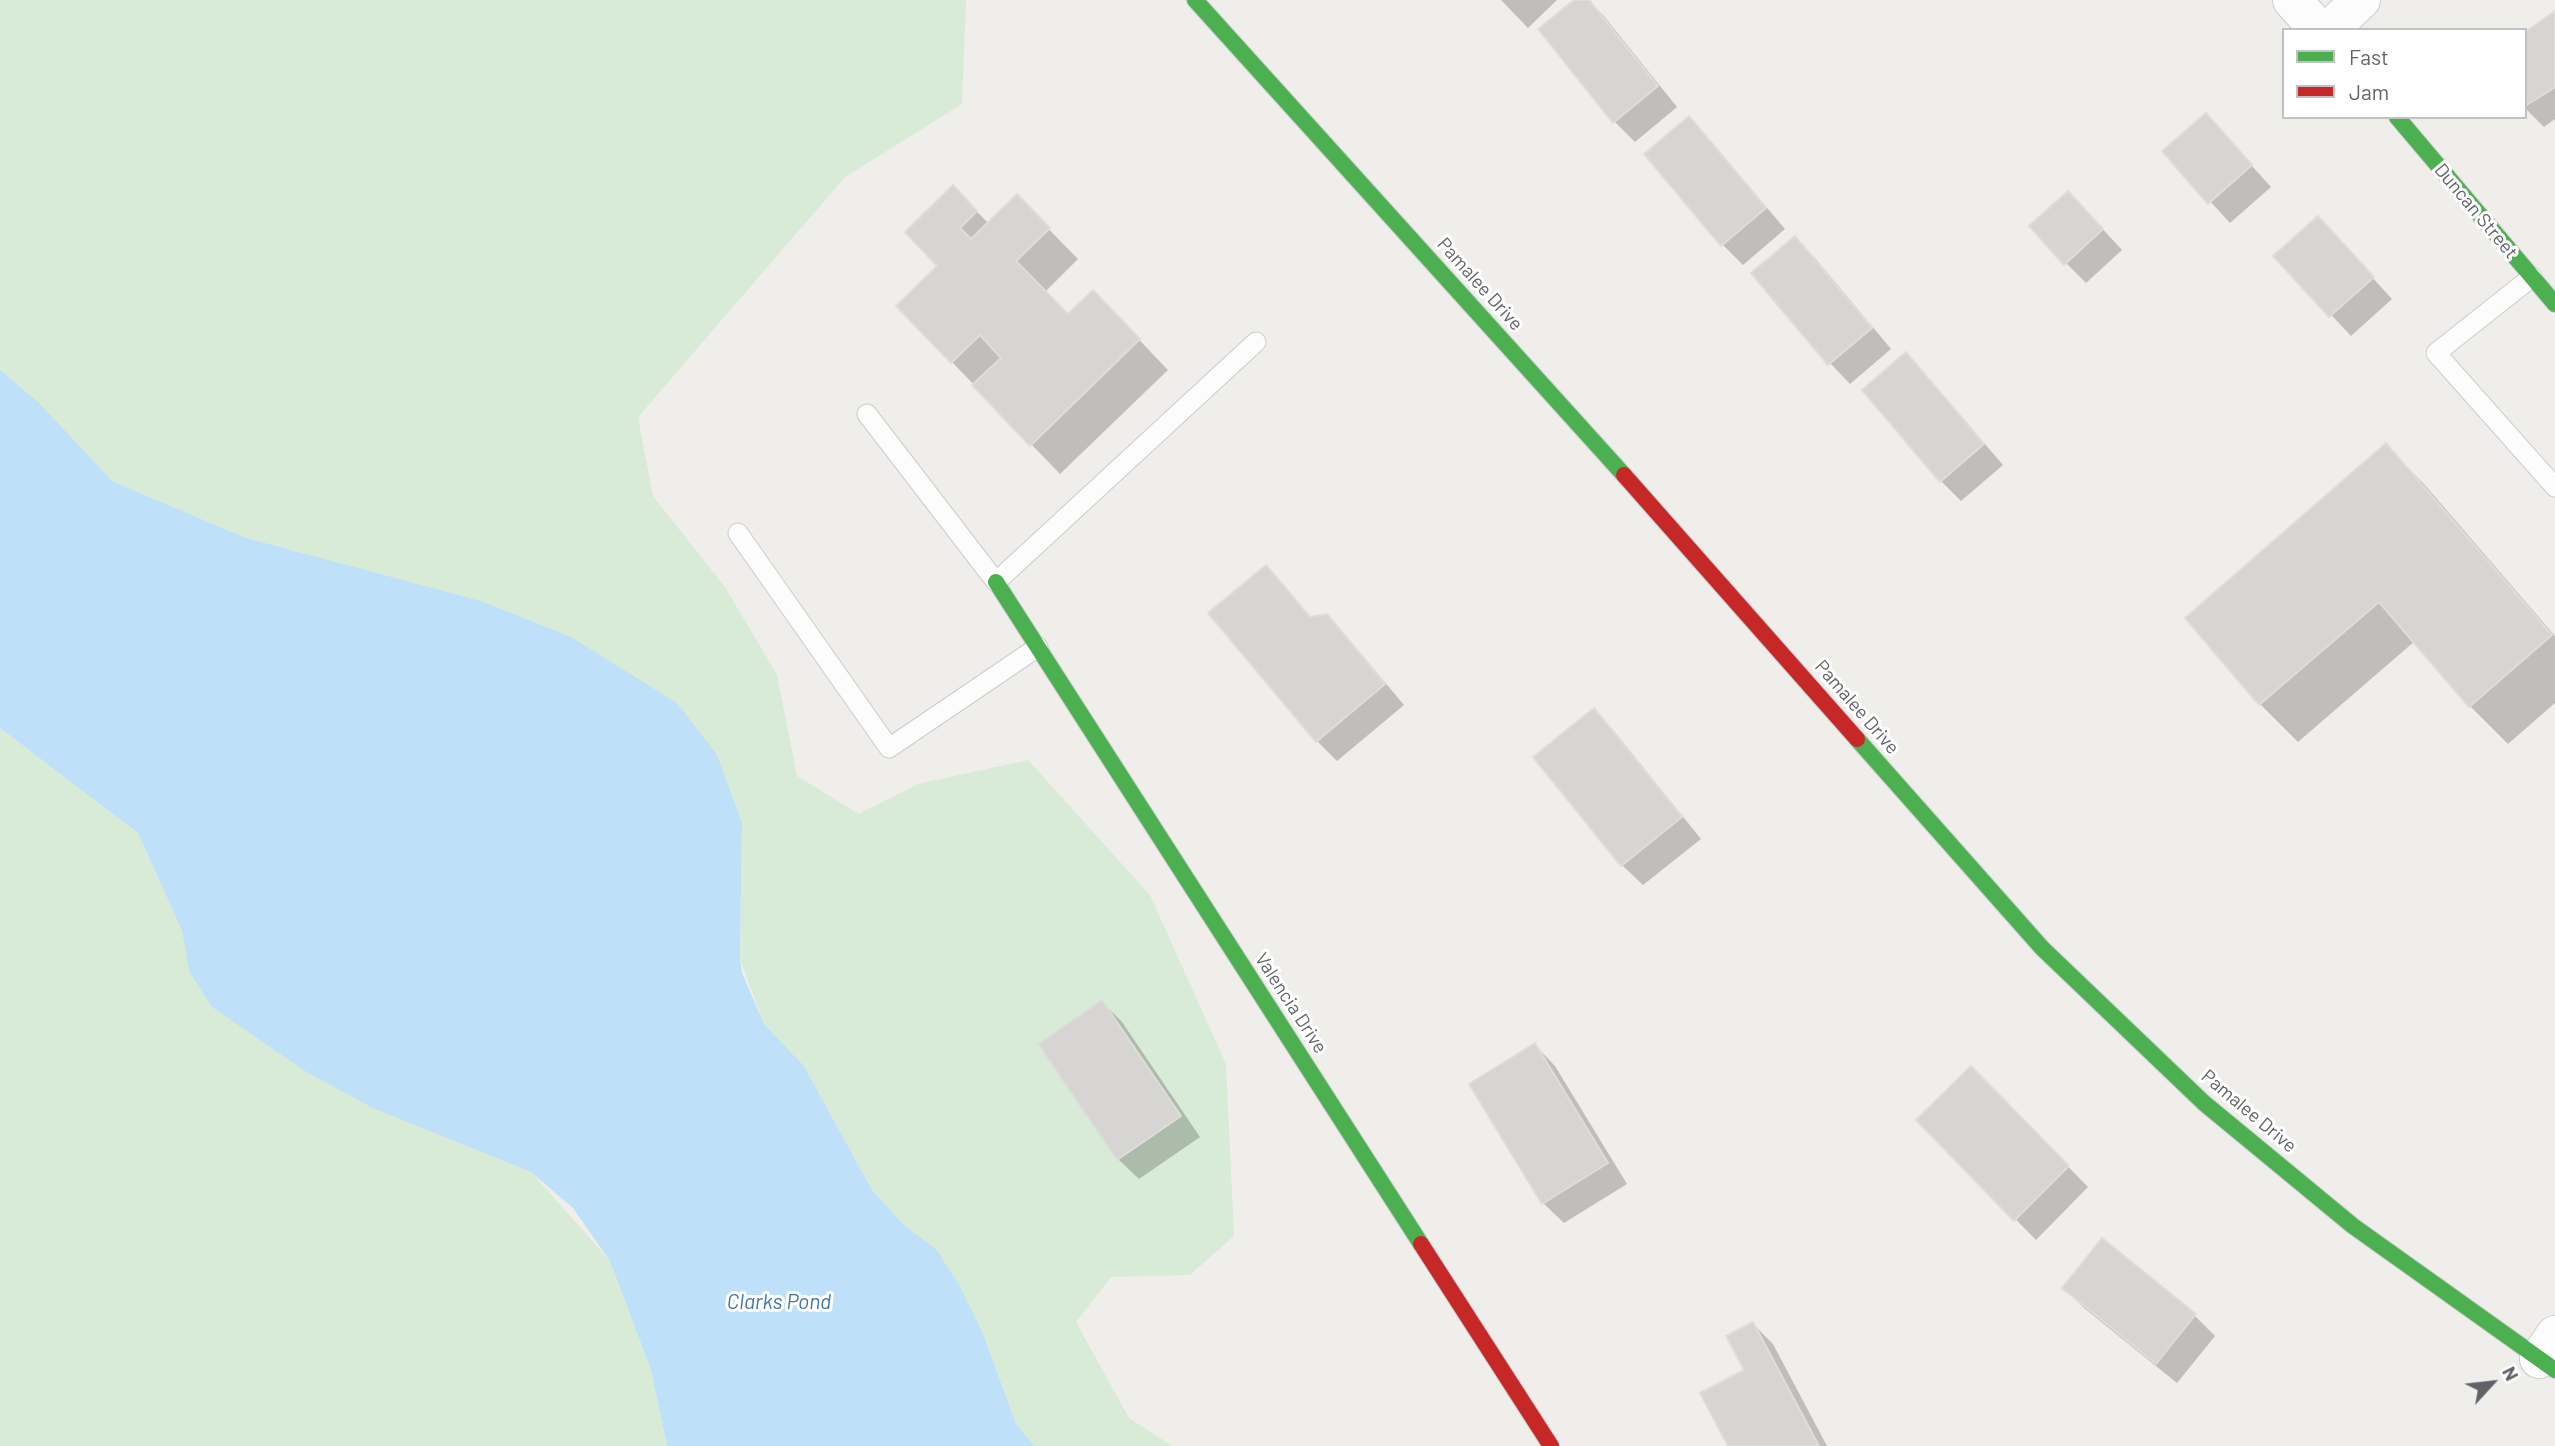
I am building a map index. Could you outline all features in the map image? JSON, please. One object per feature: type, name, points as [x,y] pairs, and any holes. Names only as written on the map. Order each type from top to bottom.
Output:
[{"type":"main road","name":"Pamalee Drive","points":[[1195,0],[1625,476],[2042,948],[2204,1103],[2332,1208],[2550,1355]]},
{"type":"main road","name":"Duncan Street","points":[[2399,119],[2555,304]]},
{"type":"main road","name":"Valencia Drive","points":[[996,582],[1551,1446]]},
{"type":"street","points":[[2292,0],[2317,28]]},
{"type":"street","points":[[2331,28],[2361,0]]},
{"type":"lane","points":[[2532,277],[2436,353],[2555,487]]},
{"type":"lane","points":[[867,414],[996,582],[1256,342]]},
{"type":"lane","points":[[738,533],[889,748],[1038,647]]},
{"type":"green space","points":[[0,0],[966,0],[962,104],[845,177],[638,417],[653,496],[725,587],[777,675],[797,776],[859,814],[918,784],[1028,760],[1150,895],[1226,1064],[1234,1236],[1190,1275],[1111,1277],[1076,1322],[1129,1418],[1172,1446],[1034,1446],[1016,1425],[982,1331],[936,1249],[905,1226],[872,1190],[804,1066],[764,1024],[740,959],[742,823],[246,538],[112,481],[0,374]]},
{"type":"green space","points":[[0,728],[138,833],[182,931],[464,1143],[531,1172],[610,1261],[651,1370],[667,1446],[0,1446]]},
{"type":"water","name":"Clarks Pond","points":[[0,370],[39,403],[112,481],[246,538],[481,601],[571,637],[677,703],[717,755],[742,823],[740,959],[742,973],[764,1024],[804,1066],[872,1190],[905,1226],[936,1249],[959,1285],[982,1331],[1016,1424],[1034,1446],[667,1446],[651,1370],[610,1261],[573,1208],[531,1172],[373,1108],[308,1073],[212,1007],[189,971],[182,931],[138,833],[0,728]]},
{"type":"building","points":[[1574,0],[1589,0],[1658,86],[1613,123],[1538,29]]},
{"type":"building","points":[[2555,11],[2555,87],[2527,105],[2527,31]]},
{"type":"building","points":[[2206,113],[2252,165],[2208,204],[2162,151]]},
{"type":"building","points":[[1689,116],[1766,208],[1721,246],[1644,154]]},
{"type":"building","points":[[953,185],[977,211],[960,228],[971,239],[1017,194],[1050,228],[1016,261],[1068,314],[1093,290],[1140,339],[1030,446],[972,385],[1001,358],[980,335],[951,363],[896,306],[937,266],[905,232]]},
{"type":"building","points":[[2068,191],[2103,229],[2064,265],[2029,226]]},
{"type":"building","points":[[2318,216],[2374,277],[2329,317],[2273,256]]},
{"type":"building","points":[[1795,236],[1872,328],[1828,365],[1751,273]]},
{"type":"building","points":[[1906,352],[1984,444],[1940,482],[1862,390]]},
{"type":"building","points":[[2386,443],[2552,635],[2469,707],[2379,602],[2259,705],[2185,618]]},
{"type":"building","points":[[1266,565],[1310,617],[1327,614],[1385,684],[1316,742],[1208,613]]},
{"type":"building","points":[[1594,708],[1682,817],[1621,866],[1533,757]]},
{"type":"building","points":[[1102,1000],[1181,1116],[1117,1160],[1038,1044]]},
{"type":"building","points":[[1535,1043],[1608,1163],[1542,1204],[1469,1084]]},
{"type":"building","points":[[1971,1066],[2069,1166],[2014,1221],[1916,1120]]},
{"type":"building","points":[[2102,1238],[2196,1314],[2156,1364],[2062,1288]]},
{"type":"building","points":[[1753,1322],[1819,1446],[1728,1446],[1700,1393],[1744,1370],[1726,1336]]},
{"type":"traffic: fast","points":[[1195,0],[1624,475]]},
{"type":"traffic: fast","points":[[2399,119],[2555,304]]},
{"type":"traffic: fast","points":[[996,582],[1421,1244]]},
{"type":"traffic: fast","points":[[1857,739],[2042,948],[2204,1103],[2353,1226],[2555,1370]]},
{"type":"traffic: jam","points":[[1624,475],[1857,739]]},
{"type":"traffic: jam","points":[[1421,1244],[1551,1446]]}]
